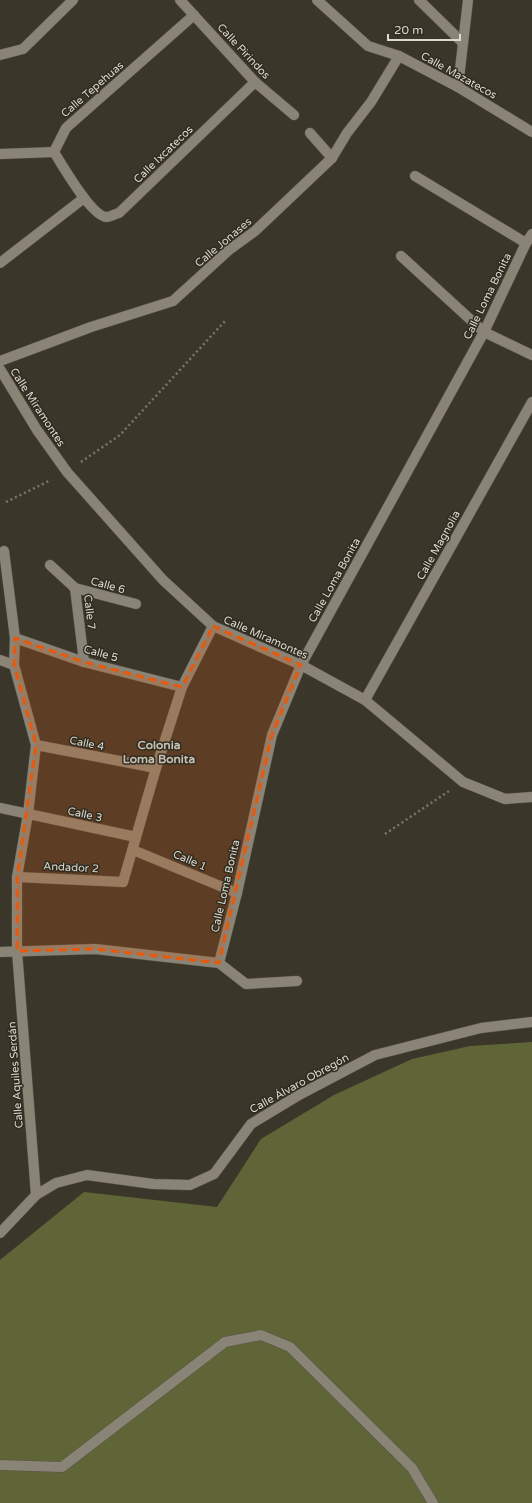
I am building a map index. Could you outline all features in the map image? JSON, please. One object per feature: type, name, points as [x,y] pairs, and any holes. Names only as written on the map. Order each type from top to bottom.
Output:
[{"type":"street","points":[[0,55],[23,49],[73,0]]},
{"type":"street","name":"Calle Pirindos","points":[[180,0],[255,82],[294,114]]},
{"type":"street","name":"Calle Mazatecos","points":[[317,0],[368,46],[399,56],[458,87],[532,132]]},
{"type":"street","points":[[419,0],[463,43]]},
{"type":"street","points":[[458,87],[468,0]]},
{"type":"street","name":"Calle Tepehuas","points":[[54,152],[66,128],[194,15]]},
{"type":"street","name":"Calle Jonases","points":[[0,362],[90,327],[173,301],[229,250],[255,231],[332,158],[347,133],[371,102],[399,56]]},
{"type":"street","name":"Calle Ixcatecos","points":[[54,152],[84,198],[96,213],[106,217],[119,213],[255,82]]},
{"type":"street","points":[[310,134],[332,158]]},
{"type":"street","points":[[0,154],[54,152]]},
{"type":"street","points":[[415,176],[526,243]]},
{"type":"street","points":[[0,263],[84,198]]},
{"type":"street","name":"Calle Loma Bonita","points":[[219,963],[237,893],[272,735],[301,665],[484,332],[526,243],[532,234]]},
{"type":"street","points":[[401,256],[484,332],[532,355]]},
{"type":"street","name":"Calle Miramontes","points":[[0,369],[38,430],[67,472],[163,580],[213,626],[301,665],[365,700],[463,782],[505,799],[532,797]]},
{"type":"street","name":"Calle Magnolia","points":[[365,700],[532,402]]},
{"type":"street","name":"Calle Aquiles Serdán","points":[[4,551],[15,638],[14,665],[36,745],[28,814],[17,876],[18,951],[36,1195]]},
{"type":"street","points":[[50,565],[75,588]]},
{"type":"street","name":"Calle 6","points":[[75,588],[136,604]]},
{"type":"street","name":"Calle 7","points":[[75,588],[84,662]]},
{"type":"street","points":[[133,850],[156,768],[182,687],[213,626]]},
{"type":"street","name":"Calle 5","points":[[15,638],[84,662],[182,687]]},
{"type":"street","points":[[0,660],[14,665]]},
{"type":"street","name":"Calle 4","points":[[36,745],[156,768]]},
{"type":"street","name":"Calle 3","points":[[0,808],[136,837]]},
{"type":"street","name":"Calle 1","points":[[133,850],[237,893]]},
{"type":"street","name":"Andador 2","points":[[17,876],[123,882],[133,850]]},
{"type":"street","points":[[0,952],[96,949],[219,963],[246,984],[297,981]]},
{"type":"street","name":"Calle Álvaro Obregón","points":[[0,1233],[36,1195],[56,1183],[87,1175],[153,1184],[190,1185],[214,1174],[251,1124],[299,1095],[375,1055],[481,1028],[532,1022]]},
{"type":"street","points":[[0,1465],[62,1467],[225,1342],[261,1335],[290,1347],[412,1468],[433,1503]]},
{"type":"path","points":[[6,502],[67,472],[120,435],[226,320]]},
{"type":"path","points":[[384,834],[463,782]]},
{"type":"highlighted area","points":[[213,626],[301,665],[272,735],[219,963],[95,949],[17,951],[17,877],[36,745],[14,665],[15,638],[84,662],[182,687]]},
{"type":"green space","points":[[532,1042],[532,1503],[0,1503],[0,1260],[84,1192],[217,1207],[261,1139],[334,1095],[412,1059],[470,1046]]},
{"type":"district","name":"Colonia Loma Bonita","points":[[159,752]]}]
